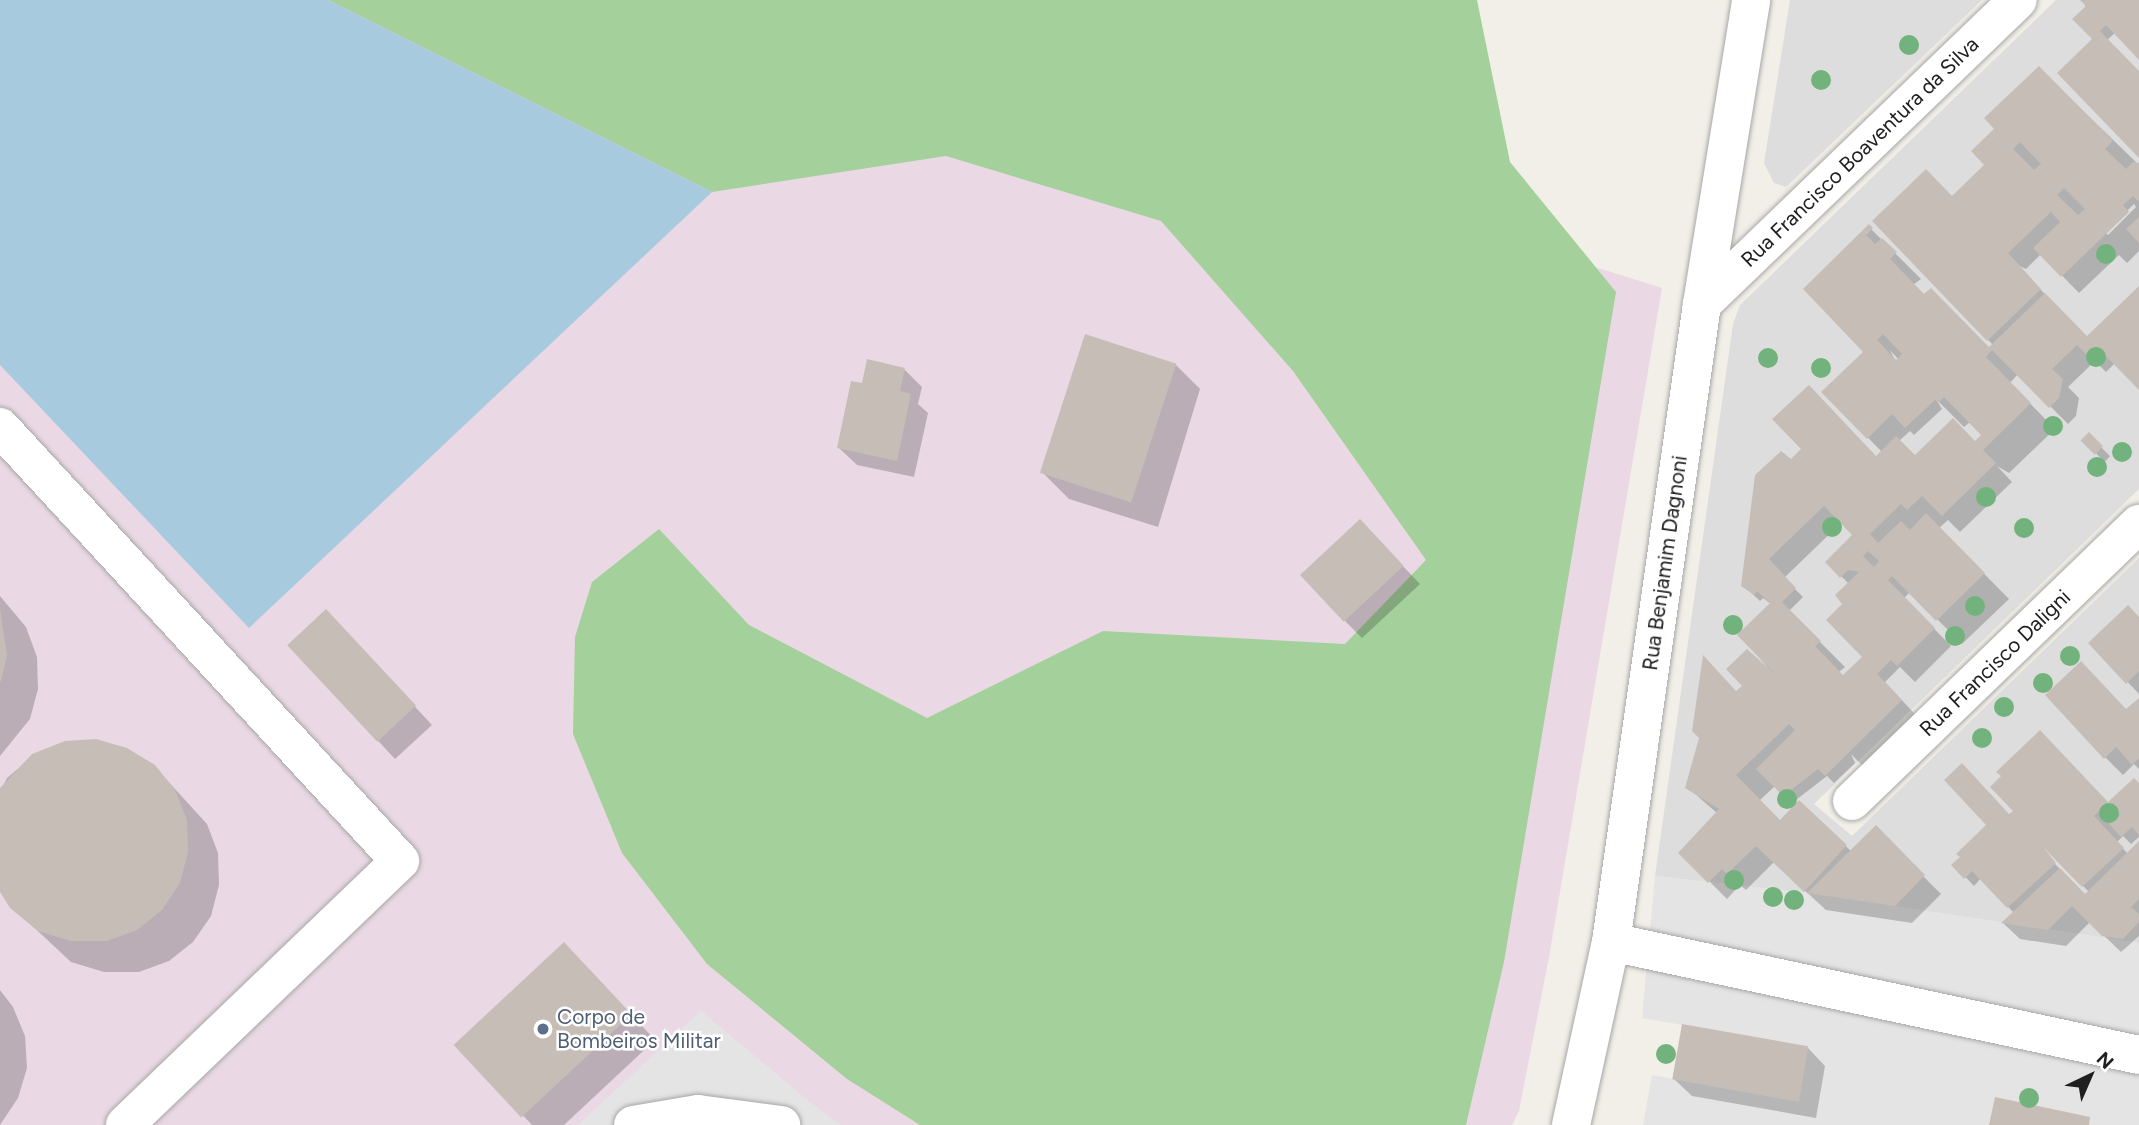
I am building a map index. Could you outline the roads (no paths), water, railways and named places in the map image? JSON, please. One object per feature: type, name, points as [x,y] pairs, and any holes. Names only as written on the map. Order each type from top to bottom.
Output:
[{"type":"street","name":"Rua Benjamim Dagnoni","points":[[1571,1125],[1611,942],[1702,304],[1751,0]]},
{"type":"street","name":"Rua Francisco Boaventura da Silva","points":[[1702,304],[2018,0]]},
{"type":"street","points":[[0,427],[400,861],[125,1125]]},
{"type":"street","name":"Rua Francisco Daligni","points":[[1852,801],[2139,524]]},
{"type":"street","points":[[1611,942],[2139,1055]]},
{"type":"street","points":[[633,1125],[698,1114],[781,1125]]},
{"type":"water","points":[[0,0],[328,0],[712,192],[249,628],[0,365]]},
{"type":"place","name":"Corpo de Bombeiros Militar","points":[[543,1029]]}]
